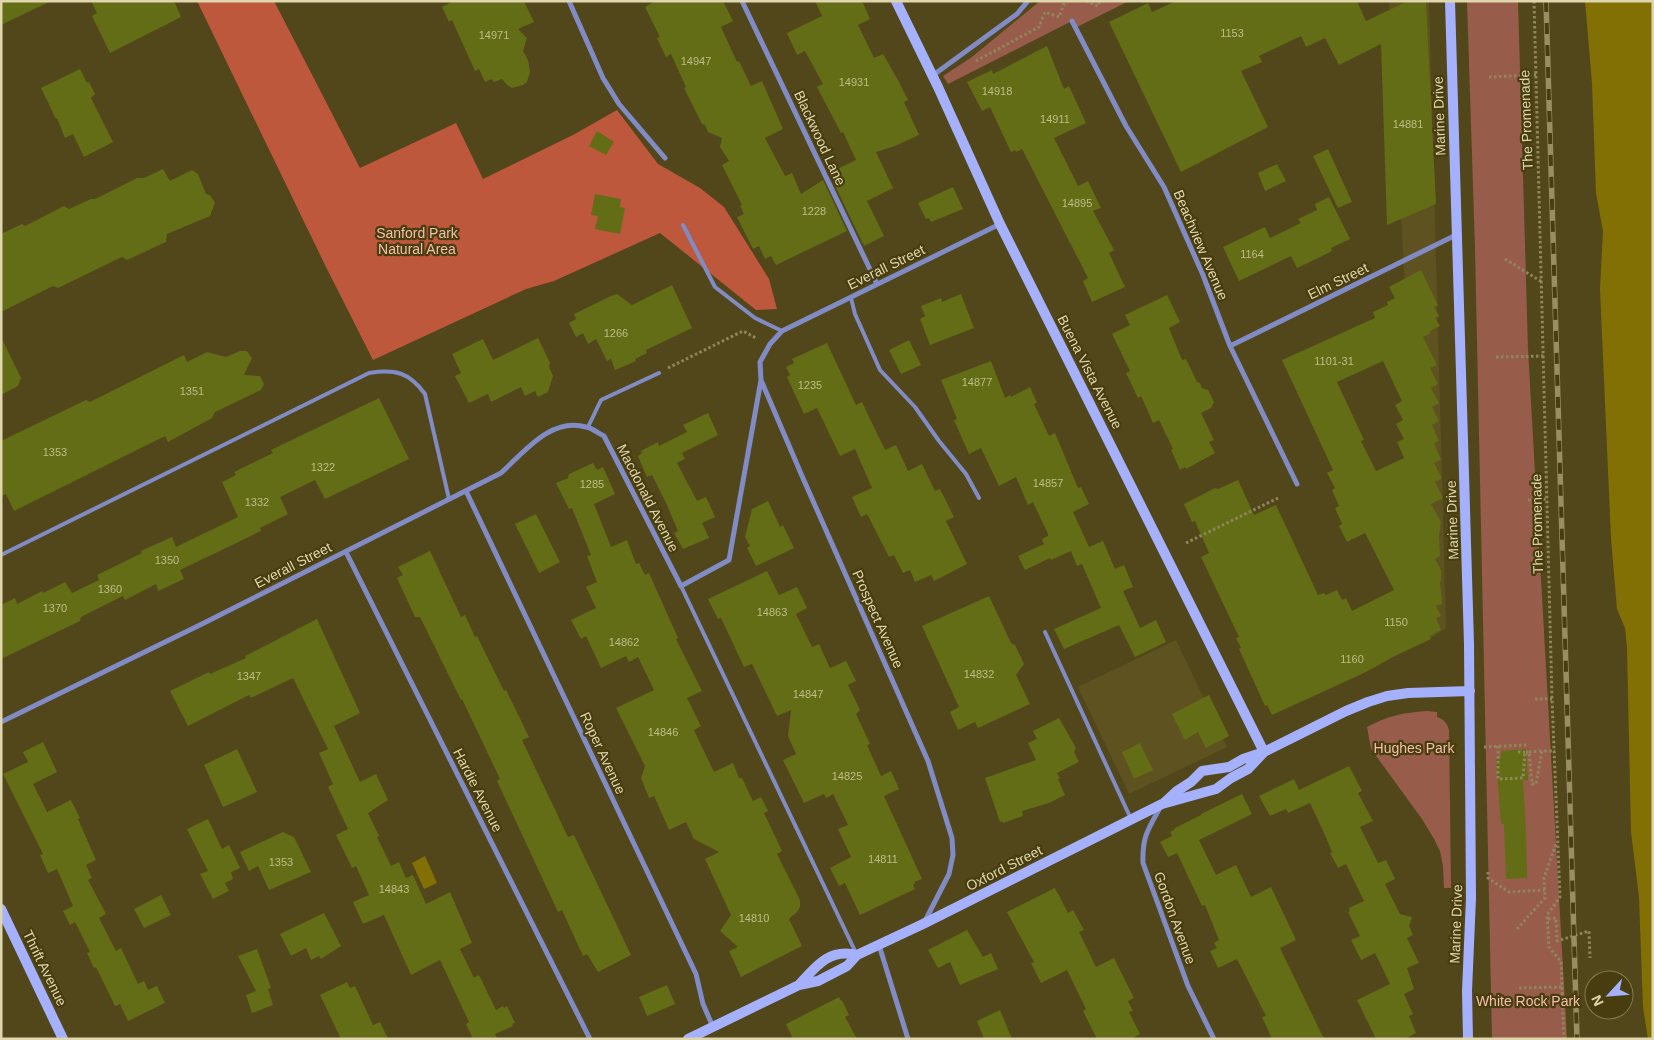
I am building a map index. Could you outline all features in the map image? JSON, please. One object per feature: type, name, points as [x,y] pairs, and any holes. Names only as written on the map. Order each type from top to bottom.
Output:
[{"type":"street","points":[[569,1],[603,78],[619,104],[665,158]]},
{"type":"street","name":"Blackwood Lane","points":[[742,1],[877,284]]},
{"type":"street","name":"Buena Vista Avenue","points":[[896,1],[1000,224],[1264,752]]},
{"type":"street","points":[[932,76],[1017,14],[1028,1]]},
{"type":"street","name":"Marine Drive","points":[[1450,1],[1470,691],[1471,898],[1467,990],[1468,1039]]},
{"type":"street","name":"Beachview Avenue","points":[[1072,21],[1126,126],[1164,187],[1203,275],[1230,346],[1298,484]]},
{"type":"street","name":"Everall Street","points":[[782,331],[1000,224]]},
{"type":"street","name":"Elm Street","points":[[1230,346],[1456,235]]},
{"type":"street","name":"Prospect Avenue","points":[[782,331],[770,344],[760,362],[761,380],[928,761],[952,838],[953,855],[949,874],[923,924]]},
{"type":"street","points":[[680,586],[729,560],[761,380]]},
{"type":"street","name":"Everall Street","points":[[1,722],[346,552],[501,473],[541,436],[557,427],[574,425],[588,427]]},
{"type":"street","name":"Macdonald Avenue","points":[[588,427],[604,436],[680,586]]},
{"type":"street","name":"Roper Avenue","points":[[466,491],[696,974],[703,1004],[713,1027]]},
{"type":"street","name":"Hardie Avenue","points":[[346,552],[590,1039]]},
{"type":"street","name":"Oxford Street","points":[[1162,804],[1202,771],[1229,767],[1243,759],[1264,752],[1346,711],[1387,696],[1408,693],[1470,691]]},
{"type":"street","name":"Oxford Street","points":[[688,1039],[799,985],[818,981],[847,966],[857,955],[923,924],[1162,804],[1216,789],[1248,769],[1264,752]]},
{"type":"street","name":"Gordon Avenue","points":[[1162,804],[1148,828],[1142,846],[1143,863],[1188,986],[1214,1039]]},
{"type":"street","name":"Thrift Avenue","points":[[1,909],[63,1039]]},
{"type":"street","points":[[879,945],[908,1039]]},
{"type":"street","name":"Oxford Street","points":[[799,985],[816,966],[834,954],[841,952],[857,955]]},
{"type":"lane","points":[[683,225],[715,287],[756,318],[782,331]]},
{"type":"lane","points":[[850,298],[855,314],[880,370],[915,407],[966,474],[979,498]]},
{"type":"lane","points":[[1,555],[369,373],[386,371],[403,374],[416,382],[424,394],[449,499]]},
{"type":"lane","points":[[588,427],[601,400],[659,373]]},
{"type":"lane","points":[[680,586],[857,955]]},
{"type":"lane","points":[[1045,632],[1131,819]]},
{"type":"path","points":[[971,64],[1039,27],[1044,12],[1059,16],[1065,1]]},
{"type":"path","points":[[1086,1],[1098,6],[1100,1]]},
{"type":"path","name":"The Promenade","points":[[1534,1],[1552,699],[1560,897],[1547,915],[1548,918]]},
{"type":"path","points":[[1489,77],[1536,75]]},
{"type":"path","points":[[1505,260],[1542,282]]},
{"type":"path","points":[[659,373],[743,331],[756,338]]},
{"type":"path","points":[[1496,357],[1544,356]]},
{"type":"path","points":[[1186,543],[1278,498]]},
{"type":"path","points":[[1528,500],[1548,499]]},
{"type":"path","points":[[1535,699],[1552,699]]},
{"type":"path","points":[[1483,740],[1484,754]]},
{"type":"path","points":[[1484,746],[1528,745]]},
{"type":"path","points":[[1498,746],[1498,779],[1523,778],[1527,752]]},
{"type":"path","points":[[1527,752],[1532,784],[1536,784],[1542,751]]},
{"type":"path","points":[[1518,752],[1555,751]]},
{"type":"path","points":[[1517,929],[1545,898],[1544,878],[1558,841]]},
{"type":"path","points":[[1487,868],[1488,878],[1509,892],[1545,890]]},
{"type":"path","points":[[1564,1039],[1562,962],[1549,947],[1548,918],[1556,918],[1557,941],[1589,931],[1590,958]]},
{"type":"path","points":[[1519,988],[1562,987]]},
{"type":"shaded area","points":[[1389,1],[1429,1],[1446,628],[1422,644],[1418,522]]},
{"type":"shaded area","points":[[1585,1],[1653,1],[1653,1039],[1648,1039],[1643,1007],[1639,897],[1631,832],[1627,647],[1625,628],[1617,609],[1611,538],[1600,289],[1603,231],[1596,193],[1592,83]]},
{"type":"shaded area","points":[[1176,640],[1227,747],[1129,794],[1078,687]]},
{"type":"shaded area","points":[[425,856],[437,883],[424,889],[412,863]]},
{"type":"green space","name":"Sanford Park Natural Area","points":[[197,1],[274,1],[360,168],[456,123],[483,179],[573,135],[617,110],[658,164],[700,188],[724,207],[769,279],[777,309],[756,310],[660,233],[554,281],[526,289],[373,360]]},
{"type":"green space","points":[[1040,1],[1129,1],[1075,28],[1072,21],[948,84],[943,76],[972,57]]},
{"type":"green space","name":"White Rock Park","points":[[1467,1],[1518,1],[1528,349],[1567,1039],[1492,1039],[1475,248]]},
{"type":"green space","name":"Hughes Park","points":[[1428,711],[1437,712],[1437,717],[1445,722],[1449,730],[1451,888],[1444,888],[1440,851],[1434,839],[1422,819],[1371,749],[1367,727],[1397,715]]},
{"type":"building","points":[[1,1],[51,1],[1,25]]},
{"type":"building","points":[[91,1],[174,1],[181,17],[110,53],[92,16],[97,13]]},
{"type":"building","points":[[454,1],[524,1],[534,22],[518,29],[527,38],[523,51],[528,60],[530,72],[527,82],[512,88],[502,79],[494,82],[492,79],[485,82],[479,69],[475,71],[452,20],[449,22],[442,7]]},
{"type":"building","points":[[655,1],[723,1],[733,21],[721,27],[737,62],[739,61],[751,86],[762,81],[783,129],[765,138],[785,176],[792,173],[801,194],[823,180],[847,231],[776,265],[771,256],[765,259],[759,246],[753,249],[737,217],[744,214],[740,206],[742,205],[722,165],[729,161],[720,147],[722,138],[708,132],[705,125],[702,124],[684,88],[686,87],[671,54],[666,57],[657,38],[660,37],[645,7]]},
{"type":"building","points":[[815,1],[862,1],[870,19],[858,25],[874,58],[883,54],[898,80],[908,100],[904,102],[919,135],[876,152],[893,188],[867,201],[884,236],[864,246],[829,173],[856,160],[843,132],[841,133],[817,87],[823,84],[805,51],[797,55],[787,33],[822,16]]},
{"type":"building","points":[[1176,1],[1357,1],[1366,21],[1408,1],[1426,1],[1436,204],[1387,225],[1381,44],[1339,65],[1325,38],[1306,47],[1301,36],[1259,56],[1262,62],[1241,71],[1268,127],[1181,172],[1109,22],[1148,3],[1152,12]]},
{"type":"building","points":[[1047,46],[1064,89],[1069,86],[1086,123],[1054,138],[1078,186],[1088,181],[1101,208],[1093,211],[1114,250],[1109,253],[1125,287],[1092,302],[1083,281],[1088,278],[1022,149],[1011,152],[990,107],[982,111],[967,82],[992,70],[993,74]]},
{"type":"building","points":[[80,69],[95,94],[91,98],[113,142],[84,157],[73,134],[65,138],[41,88]]},
{"type":"building","points":[[597,131],[614,142],[606,155],[589,146]]},
{"type":"building","points":[[1328,149],[1352,202],[1338,208],[1313,156]]},
{"type":"building","points":[[1277,164],[1286,181],[1265,191],[1258,173]]},
{"type":"building","points":[[163,169],[170,181],[192,170],[198,174],[206,194],[210,195],[215,203],[210,216],[167,234],[166,242],[127,260],[122,257],[58,288],[53,286],[1,312],[1,234],[22,224],[25,226],[64,206],[69,209],[95,199],[137,178],[144,178]]},
{"type":"building","points":[[953,187],[963,209],[931,222],[929,218],[926,219],[918,203]]},
{"type":"building","points":[[595,194],[621,199],[620,207],[625,208],[620,234],[595,229],[598,216],[591,215]]},
{"type":"building","points":[[1329,197],[1350,239],[1331,248],[1332,251],[1297,268],[1291,256],[1239,281],[1223,247],[1265,227],[1270,238],[1301,223],[1298,219],[1317,210],[1315,204]]},
{"type":"building","points":[[1421,270],[1438,305],[1434,307],[1439,316],[1435,318],[1440,326],[1423,337],[1437,365],[1430,368],[1438,384],[1431,388],[1439,403],[1432,407],[1439,421],[1432,425],[1439,441],[1434,443],[1441,460],[1434,463],[1442,478],[1435,482],[1443,498],[1431,504],[1441,522],[1439,535],[1440,556],[1435,559],[1441,570],[1442,604],[1436,606],[1441,616],[1436,618],[1441,630],[1430,636],[1431,639],[1364,673],[1272,715],[1267,705],[1265,706],[1239,649],[1241,648],[1236,638],[1239,637],[1201,557],[1209,553],[1195,521],[1192,522],[1184,504],[1215,488],[1218,489],[1238,480],[1254,515],[1276,505],[1318,595],[1324,593],[1326,595],[1337,590],[1342,600],[1346,598],[1352,611],[1394,590],[1365,533],[1347,542],[1339,526],[1342,524],[1335,508],[1339,506],[1332,490],[1335,488],[1327,473],[1333,470],[1282,360],[1375,318],[1373,312],[1388,305],[1387,302],[1395,298],[1389,287]],"holes":[[[1383,361],[1402,401],[1395,405],[1403,420],[1396,424],[1404,439],[1397,442],[1404,458],[1376,471],[1361,441],[1364,440],[1337,382]]]},
{"type":"building","points":[[672,285],[692,328],[646,350],[647,353],[635,359],[636,361],[615,370],[611,359],[607,361],[596,339],[588,344],[583,333],[576,337],[569,323],[576,319],[574,314],[611,296],[617,294],[632,305]]},
{"type":"building","points":[[961,294],[974,328],[930,345],[920,319],[925,316],[921,306],[941,298],[942,302]]},
{"type":"building","points":[[1167,295],[1180,322],[1169,328],[1182,360],[1186,359],[1197,382],[1200,383],[1202,388],[1208,390],[1214,402],[1211,408],[1201,413],[1214,440],[1209,442],[1215,453],[1186,469],[1185,467],[1180,470],[1171,450],[1173,449],[1159,420],[1153,423],[1141,396],[1138,398],[1126,373],[1130,371],[1112,334],[1130,325],[1125,315]]},
{"type":"building","points":[[1,337],[21,378],[18,386],[1,395]]},
{"type":"building","points":[[538,338],[550,363],[549,367],[553,376],[548,392],[538,397],[535,391],[525,396],[521,387],[491,402],[488,394],[469,403],[455,376],[461,373],[452,354],[483,339],[493,360]]},
{"type":"building","points":[[909,340],[921,365],[901,374],[889,350]]},
{"type":"building","points":[[827,343],[856,405],[862,402],[885,450],[896,445],[908,471],[922,464],[935,491],[940,489],[954,517],[946,521],[967,564],[934,581],[931,575],[915,582],[910,570],[903,573],[894,555],[889,557],[867,514],[861,517],[852,497],[872,488],[855,449],[840,456],[817,408],[804,414],[787,377],[790,375],[786,367],[794,363],[792,359]]},
{"type":"building","points":[[240,351],[247,351],[252,358],[244,375],[260,376],[264,384],[261,390],[215,412],[212,418],[168,442],[165,436],[14,511],[6,494],[1,496],[1,441],[86,400],[90,402],[184,355],[187,362],[207,352],[226,357]]},
{"type":"building","points":[[991,361],[1005,398],[1010,395],[1011,397],[1030,387],[1037,403],[1034,404],[1049,436],[1055,433],[1078,488],[1081,487],[1089,504],[1073,512],[1089,547],[1103,541],[1115,569],[1124,565],[1133,587],[1123,591],[1140,628],[1156,620],[1166,642],[1135,657],[1119,625],[1064,649],[1054,629],[1101,608],[1082,564],[1077,566],[1071,551],[1051,560],[1050,558],[1025,570],[1018,556],[1044,544],[1042,539],[1048,536],[1048,534],[1033,502],[1028,505],[1016,477],[999,486],[981,448],[969,454],[954,420],[957,419],[941,380]]},
{"type":"building","points":[[379,398],[409,459],[325,499],[315,480],[280,497],[288,514],[260,528],[261,531],[180,570],[184,579],[158,591],[156,584],[125,600],[123,596],[81,617],[80,621],[1,659],[1,605],[15,598],[17,604],[65,582],[72,593],[99,580],[97,575],[142,553],[141,551],[172,537],[176,547],[238,517],[222,482],[236,475],[234,472],[273,453],[271,450]]},
{"type":"building","points":[[708,413],[718,435],[682,453],[685,459],[677,463],[697,501],[706,497],[715,517],[702,523],[709,538],[683,549],[674,533],[678,531],[666,503],[652,475],[647,477],[638,456],[642,453],[641,451],[658,442],[659,446],[687,432],[683,425]]},
{"type":"building","points":[[593,463],[597,470],[603,467],[615,494],[594,504],[611,547],[627,540],[636,564],[639,563],[645,575],[649,573],[678,638],[676,639],[702,691],[687,698],[701,726],[694,730],[714,772],[733,763],[739,778],[742,778],[753,801],[761,797],[768,811],[764,813],[782,851],[777,854],[800,900],[798,911],[789,919],[802,946],[741,977],[729,951],[738,947],[720,931],[731,915],[705,859],[719,852],[694,839],[686,822],[669,830],[654,796],[649,798],[641,778],[645,766],[616,708],[654,690],[638,657],[629,662],[626,656],[601,668],[586,636],[581,639],[571,620],[596,608],[586,587],[597,582],[587,556],[591,555],[572,508],[569,509],[556,483],[568,478],[569,474]]},
{"type":"building","points":[[768,501],[780,527],[783,525],[794,548],[756,566],[747,548],[750,546],[745,537],[752,509]]},
{"type":"building","points":[[536,514],[560,562],[539,573],[515,524]]},
{"type":"building","points":[[430,551],[461,617],[465,615],[504,691],[506,690],[529,737],[522,740],[568,837],[574,835],[631,955],[598,972],[587,954],[583,956],[562,910],[558,912],[497,781],[500,779],[462,699],[420,617],[415,617],[397,578],[403,575],[398,567]]},
{"type":"building","points":[[767,571],[779,595],[797,587],[807,608],[796,614],[812,647],[819,644],[830,668],[846,661],[856,681],[848,685],[860,710],[856,714],[870,744],[867,745],[881,776],[891,771],[899,789],[884,796],[922,879],[914,882],[915,889],[860,915],[845,883],[839,886],[830,868],[851,857],[838,829],[848,825],[833,794],[826,798],[824,794],[804,803],[783,760],[796,754],[788,736],[791,710],[777,716],[752,664],[744,667],[721,618],[718,619],[708,599]]},
{"type":"building","points":[[989,596],[1011,643],[1015,645],[1024,664],[1016,675],[1030,704],[978,728],[975,722],[958,730],[950,712],[959,707],[922,626]]},
{"type":"building","points":[[317,619],[360,713],[334,726],[360,782],[376,774],[388,800],[368,813],[379,836],[377,837],[391,866],[399,862],[406,878],[413,875],[426,904],[450,892],[472,943],[460,949],[474,978],[479,975],[496,1010],[507,1006],[515,1023],[512,1024],[513,1026],[495,1034],[497,1039],[473,1039],[466,1024],[469,1022],[440,960],[411,975],[384,915],[363,924],[353,902],[369,895],[356,866],[352,868],[336,835],[348,829],[328,787],[333,784],[319,753],[328,749],[293,678],[251,698],[249,695],[188,726],[170,691],[209,672],[210,674],[246,658],[245,656]]},
{"type":"building","points":[[1209,695],[1229,736],[1206,748],[1198,732],[1185,740],[1172,714]]},
{"type":"building","points":[[1059,718],[1076,748],[1074,752],[1079,762],[1057,773],[1065,795],[1049,803],[1022,811],[1023,816],[1003,823],[1002,821],[1000,822],[985,778],[1036,760],[1028,743],[1037,739],[1033,731]]},
{"type":"building","points":[[43,742],[57,772],[33,784],[47,812],[71,800],[96,860],[86,865],[92,878],[88,880],[106,914],[99,918],[116,951],[121,948],[138,984],[144,981],[148,990],[157,986],[165,1003],[128,1021],[120,1004],[115,1006],[96,967],[94,968],[87,953],[90,952],[75,922],[70,925],[63,911],[73,906],[57,869],[48,873],[40,855],[43,854],[3,774],[28,762],[23,752]]},
{"type":"building","points":[[1140,743],[1153,770],[1134,779],[1122,752]]},
{"type":"building","points":[[237,749],[257,792],[223,807],[204,765]]},
{"type":"building","points":[[1526,749],[1528,780],[1523,780],[1527,878],[1506,879],[1504,824],[1501,824],[1496,759],[1501,759],[1501,751]]},
{"type":"building","points":[[1349,766],[1362,791],[1358,793],[1373,821],[1360,827],[1378,863],[1386,860],[1395,879],[1385,884],[1400,914],[1412,917],[1409,926],[1413,935],[1407,938],[1419,963],[1407,968],[1414,989],[1404,994],[1413,1014],[1409,1016],[1416,1033],[1405,1039],[1376,1039],[1357,1000],[1390,984],[1375,953],[1361,960],[1351,940],[1360,936],[1348,912],[1350,911],[1349,908],[1364,901],[1346,864],[1338,868],[1310,803],[1288,813],[1286,809],[1270,816],[1259,796],[1294,779],[1299,790]]},
{"type":"building","points":[[1242,794],[1252,814],[1199,840],[1216,875],[1236,865],[1251,897],[1271,887],[1296,940],[1280,948],[1324,1039],[1272,1039],[1262,1017],[1266,1016],[1237,959],[1218,968],[1210,951],[1217,948],[1214,943],[1219,940],[1205,905],[1202,906],[1177,853],[1168,857],[1160,842],[1172,836],[1170,832],[1175,828]]},
{"type":"building","points":[[208,819],[222,849],[229,845],[240,868],[231,872],[233,879],[225,883],[229,891],[213,899],[200,874],[208,871],[187,829]]},
{"type":"building","points":[[283,832],[294,837],[311,872],[269,890],[258,866],[249,871],[240,852]]},
{"type":"building","points":[[1055,888],[1068,913],[1073,910],[1084,930],[1079,932],[1096,967],[1114,958],[1134,998],[1128,1001],[1133,1011],[1129,1012],[1140,1034],[1131,1039],[1097,1039],[1083,1011],[1086,1009],[1067,970],[1041,983],[1031,963],[1034,962],[1007,912]]},
{"type":"building","points":[[161,895],[171,915],[144,928],[134,909]]},
{"type":"building","points":[[324,913],[341,946],[321,959],[319,956],[311,960],[306,948],[291,956],[280,934]]},
{"type":"building","points":[[967,930],[983,957],[991,953],[998,969],[960,985],[950,962],[938,968],[928,950]]},
{"type":"building","points":[[257,949],[271,988],[268,989],[273,1005],[252,1013],[246,995],[256,991],[238,956]]},
{"type":"building","points":[[347,982],[350,988],[355,986],[373,1025],[380,1022],[388,1039],[341,1039],[320,995]]},
{"type":"building","points":[[667,985],[675,1004],[647,1016],[639,997]]},
{"type":"building","points":[[839,997],[849,1015],[845,1017],[857,1039],[793,1039],[786,1024]]},
{"type":"building","points":[[1000,1010],[1012,1039],[984,1039],[977,1021]]},
{"type":"railway","points":[[1546,1],[1577,1039]]}]
